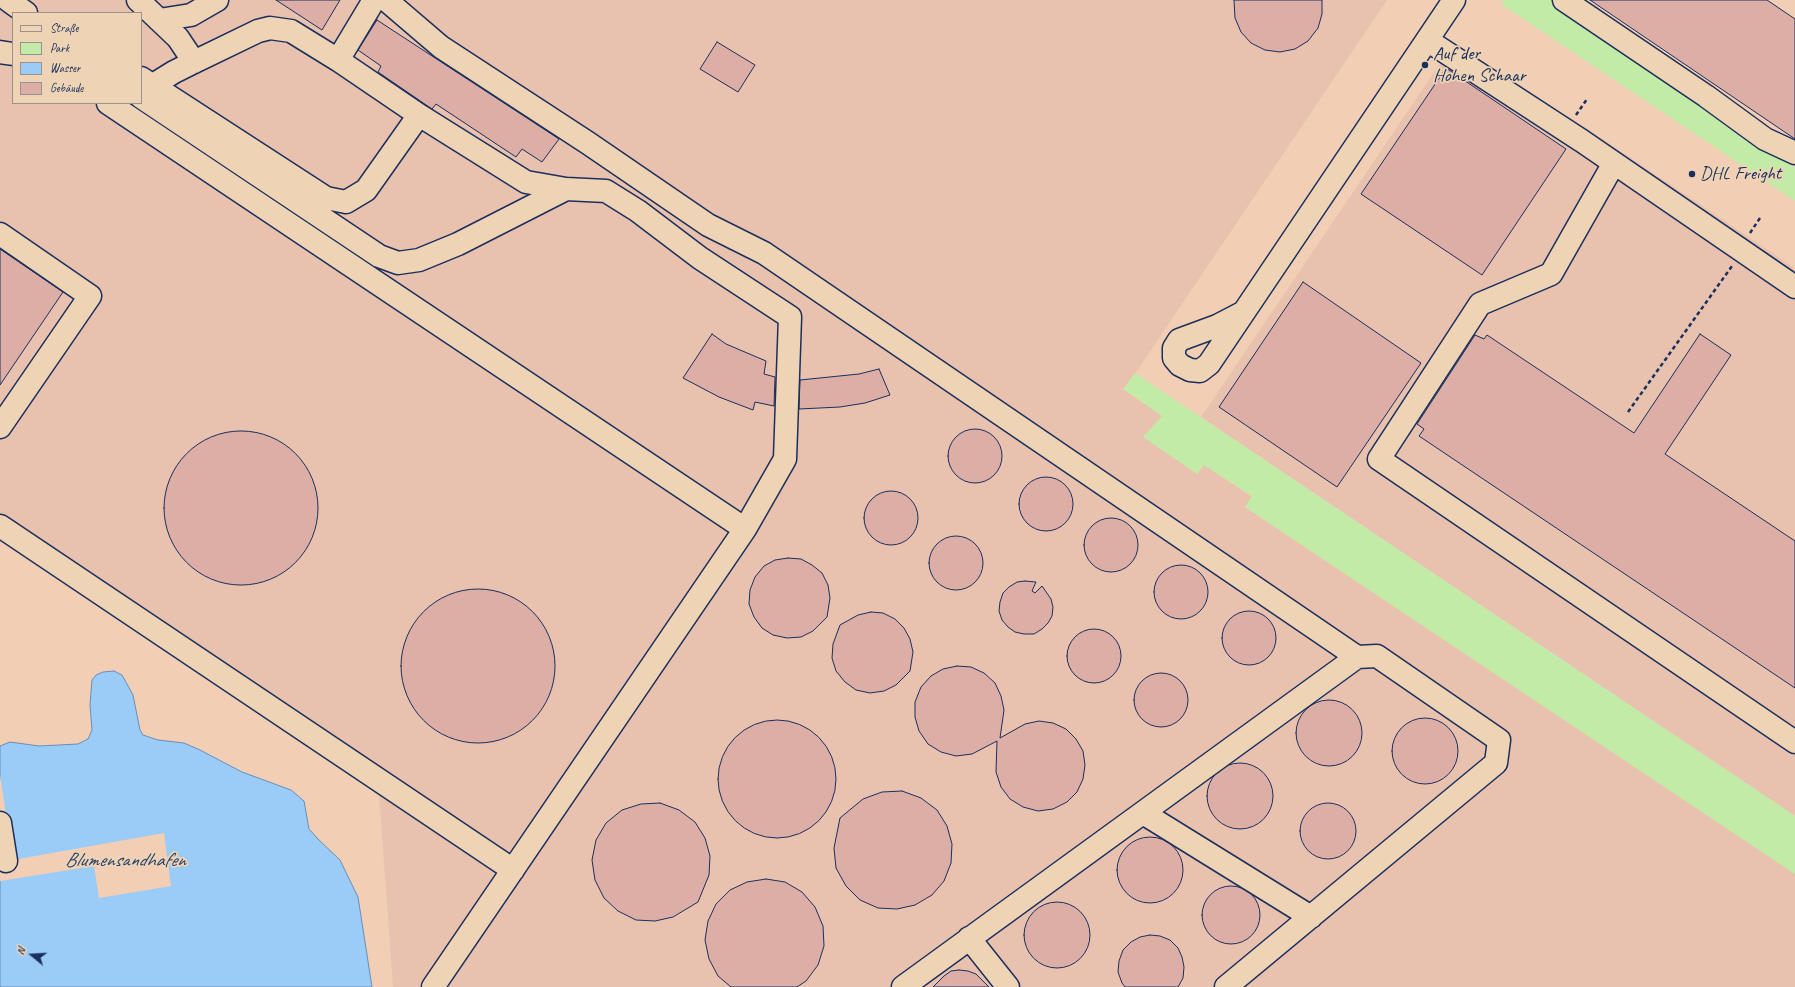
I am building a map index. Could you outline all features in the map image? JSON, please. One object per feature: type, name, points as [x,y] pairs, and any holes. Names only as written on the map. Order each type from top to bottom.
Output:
[{"type":"street","points":[[8,0],[25,12]]},
{"type":"street","points":[[138,0],[178,38],[194,62]]},
{"type":"street","points":[[159,20],[191,15],[216,0]]},
{"type":"street","points":[[338,60],[374,0]]},
{"type":"street","points":[[386,0],[441,47],[588,143],[708,226],[764,254],[1357,657]]},
{"type":"street","points":[[1244,312],[1454,0]]},
{"type":"street","points":[[1564,0],[1706,96],[1766,139],[1795,153]]},
{"type":"street","points":[[145,87],[258,30],[270,28],[291,31],[306,39],[419,115],[526,182],[566,189],[606,191],[638,211],[700,258],[790,317],[785,459],[745,530],[433,987]]},
{"type":"street","points":[[1427,40],[1614,163],[1795,287]]},
{"type":"street","points":[[0,52],[12,54]]},
{"type":"street","points":[[145,87],[315,192],[336,201],[346,202],[366,190],[419,115]]},
{"type":"street","points":[[145,87],[379,256],[398,263],[419,260],[458,244],[566,189]]},
{"type":"street","points":[[109,104],[745,530]]},
{"type":"street","points":[[1614,163],[1551,274],[1480,304],[1379,459],[1795,742]]},
{"type":"street","points":[[0,234],[90,296],[0,427]]},
{"type":"street","points":[[0,526],[513,870]]},
{"type":"street","points":[[903,987],[1357,657],[1377,656],[1499,740],[1496,763],[1226,987]]},
{"type":"street","points":[[1143,813],[1310,917]]},
{"type":"street","points":[[0,823],[6,861]]},
{"type":"street","points":[[970,938],[1008,987]]},
{"type":"path","points":[[1628,412],[1730,268],[1739,250],[1760,218]]},
{"type":"shaded area","points":[[0,0],[1387,0],[1124,390],[1163,416],[1197,474],[1204,465],[1252,497],[1245,507],[1795,874],[1795,987],[393,987],[379,794],[0,530]]},
{"type":"shaded area","name":"DHL Freight","points":[[1441,62],[1576,151],[1589,130],[1795,268],[1795,816],[1201,417]]},
{"type":"green space","points":[[1504,0],[1551,0],[1795,167],[1795,201],[1501,4]]},
{"type":"green space","points":[[1135,373],[1795,816],[1795,874],[1245,507],[1252,496],[1204,465],[1197,474],[1143,437],[1162,416],[1123,389]]},
{"type":"water","name":"Blumensandhafen","points":[[114,671],[122,675],[133,695],[140,730],[143,735],[158,740],[184,743],[242,772],[291,790],[304,801],[309,829],[340,860],[358,897],[372,987],[0,987],[0,746],[10,742],[39,746],[78,744],[88,739],[92,730],[90,705],[92,680],[96,675],[103,672]]},
{"type":"pier","points":[[0,775],[13,860],[164,833],[171,886],[99,898],[94,866],[0,881]]},
{"type":"building","points":[[276,0],[340,0],[322,30]]},
{"type":"building","points":[[1234,0],[1322,0],[1322,14],[1318,28],[1308,41],[1295,49],[1280,52],[1265,50],[1251,43],[1241,32],[1235,18]]},
{"type":"building","points":[[1590,0],[1767,0],[1795,19],[1795,139]]},
{"type":"building","points":[[377,20],[559,139],[542,162],[522,149],[516,157],[436,104],[432,109],[378,72],[381,66],[358,50]]},
{"type":"building","points":[[717,42],[755,65],[738,92],[700,69]]},
{"type":"building","points":[[1446,68],[1566,149],[1482,275],[1361,194]]},
{"type":"building","points":[[0,249],[63,292],[0,385]]},
{"type":"building","points":[[1303,282],[1421,363],[1337,487],[1219,407]]},
{"type":"building","points":[[712,334],[726,344],[766,361],[764,374],[775,377],[774,406],[755,402],[753,410],[719,397],[683,378]]},
{"type":"building","points":[[1700,334],[1731,355],[1665,454],[1795,541],[1795,688],[1419,436],[1424,429],[1417,424],[1475,335],[1484,339],[1487,335],[1634,433]]},
{"type":"building","points":[[879,369],[890,395],[865,403],[840,407],[799,409],[800,380],[859,374]]},
{"type":"building","points":[[975,429],[985,431],[994,437],[1000,446],[1002,456],[1000,466],[994,475],[985,481],[975,483],[965,481],[956,475],[950,466],[948,456],[950,446],[956,437],[965,431]]},
{"type":"building","points":[[233,431],[249,431],[271,437],[296,453],[312,478],[317,493],[317,523],[312,538],[296,563],[284,572],[263,582],[249,585],[233,585],[219,582],[205,576],[192,568],[181,557],[167,530],[164,516],[164,500],[167,486],[173,472],[181,459],[192,448],[219,434]]},
{"type":"building","points":[[1046,477],[1056,479],[1065,485],[1071,494],[1073,504],[1071,514],[1065,523],[1056,529],[1046,531],[1036,529],[1027,523],[1021,514],[1019,504],[1021,494],[1027,485],[1036,479]]},
{"type":"building","points":[[891,491],[901,493],[910,499],[916,508],[918,518],[916,528],[910,537],[901,543],[891,545],[881,543],[872,537],[866,528],[864,518],[866,508],[872,499],[881,493]]},
{"type":"building","points":[[1111,518],[1121,520],[1130,526],[1136,535],[1138,545],[1136,555],[1130,564],[1121,570],[1111,572],[1101,570],[1092,564],[1086,555],[1084,545],[1086,535],[1092,526],[1101,520]]},
{"type":"building","points":[[956,536],[966,538],[975,544],[981,553],[983,563],[981,573],[975,582],[966,588],[956,590],[946,588],[937,582],[931,573],[929,563],[931,553],[937,544],[946,538]]},
{"type":"building","points":[[788,558],[801,559],[812,565],[822,573],[828,585],[830,598],[827,617],[813,631],[801,637],[787,638],[773,635],[762,628],[754,617],[749,604],[750,590],[755,577],[764,566],[775,560]]},
{"type":"building","points":[[1181,565],[1191,567],[1200,573],[1206,582],[1208,592],[1206,602],[1200,611],[1191,617],[1181,619],[1171,617],[1162,611],[1156,602],[1154,592],[1156,582],[1162,573],[1171,567]]},
{"type":"building","points":[[1017,582],[1036,582],[1032,591],[1035,593],[1042,586],[1051,599],[1053,607],[1052,616],[1048,623],[1034,634],[1015,632],[1002,620],[999,611],[1003,593]]},
{"type":"building","points":[[470,589],[486,589],[508,594],[533,611],[550,636],[554,651],[554,681],[550,696],[533,721],[508,738],[486,743],[470,743],[448,738],[429,726],[418,715],[406,696],[401,674],[401,658],[406,636],[418,617],[429,606],[448,594]]},
{"type":"building","points":[[1249,611],[1259,613],[1268,619],[1274,628],[1276,638],[1274,648],[1268,657],[1259,663],[1249,665],[1239,663],[1230,657],[1224,648],[1222,638],[1224,628],[1230,619],[1239,613]]},
{"type":"building","points":[[871,612],[883,613],[895,619],[904,628],[910,639],[913,652],[910,671],[896,685],[884,691],[870,693],[856,690],[845,682],[836,671],[832,658],[833,644],[840,625],[858,615]]},
{"type":"building","points":[[1094,629],[1104,631],[1113,637],[1119,646],[1121,656],[1119,666],[1113,675],[1104,681],[1094,683],[1084,681],[1075,675],[1069,666],[1067,656],[1069,646],[1075,637],[1084,631]]},
{"type":"building","points":[[957,666],[971,667],[984,673],[995,683],[1001,696],[1004,710],[1000,738],[1025,724],[1039,721],[1053,723],[1066,729],[1076,739],[1083,751],[1085,765],[1083,779],[1077,792],[1067,802],[1053,809],[1038,811],[1023,807],[1010,799],[1001,787],[996,772],[997,741],[972,754],[956,756],[941,752],[928,744],[919,731],[915,717],[915,702],[921,687],[931,676],[943,669]]},
{"type":"building","points":[[1161,673],[1171,675],[1180,681],[1186,690],[1188,700],[1186,710],[1180,719],[1171,725],[1161,727],[1151,725],[1142,719],[1136,710],[1134,700],[1136,690],[1142,681],[1151,675]]},
{"type":"building","points":[[1329,700],[1342,703],[1352,710],[1359,720],[1362,733],[1359,746],[1352,756],[1342,763],[1329,766],[1316,763],[1306,756],[1299,746],[1296,733],[1299,720],[1306,710],[1316,703]]},
{"type":"building","points":[[1425,718],[1438,721],[1448,728],[1455,738],[1458,751],[1455,764],[1448,774],[1438,781],[1425,784],[1412,781],[1402,774],[1395,764],[1392,751],[1395,738],[1402,728],[1412,721]]},
{"type":"building","points":[[777,720],[788,721],[800,725],[819,737],[831,756],[835,768],[835,790],[831,802],[819,821],[800,833],[788,837],[777,838],[766,837],[754,833],[735,821],[723,802],[719,790],[718,779],[719,768],[723,756],[735,737],[754,725],[766,721]]},
{"type":"building","points":[[1240,763],[1252,766],[1263,773],[1270,784],[1273,796],[1270,808],[1263,819],[1252,826],[1240,829],[1228,826],[1217,819],[1210,808],[1207,796],[1210,784],[1217,773],[1228,766]]},
{"type":"building","points":[[902,791],[921,798],[937,810],[947,826],[952,844],[951,863],[944,881],[932,895],[915,905],[897,909],[878,908],[860,900],[846,886],[836,868],[834,848],[840,818],[863,799],[882,792]]},
{"type":"building","points":[[660,803],[679,810],[695,822],[705,838],[710,856],[709,875],[698,902],[673,917],[655,921],[636,920],[618,911],[604,898],[595,880],[592,860],[596,840],[606,823],[622,810],[641,804]]},
{"type":"building","points":[[1323,803],[1333,803],[1348,811],[1354,820],[1356,831],[1354,842],[1348,851],[1333,859],[1323,859],[1312,854],[1305,847],[1300,836],[1300,826],[1305,815],[1312,808]]},
{"type":"building","points":[[1150,837],[1163,840],[1173,847],[1180,857],[1183,870],[1180,883],[1173,893],[1163,900],[1150,903],[1137,900],[1127,893],[1120,883],[1117,870],[1120,857],[1127,847],[1137,840]]},
{"type":"building","points":[[766,879],[785,882],[802,892],[815,907],[823,926],[824,946],[818,965],[806,981],[797,987],[731,987],[718,976],[709,959],[705,940],[708,921],[716,904],[730,890],[747,882]]},
{"type":"building","points":[[1225,886],[1237,886],[1252,894],[1260,909],[1260,921],[1252,936],[1237,944],[1225,944],[1210,936],[1202,921],[1202,909],[1210,894]]},
{"type":"building","points":[[1057,902],[1070,905],[1080,912],[1087,922],[1090,935],[1087,948],[1080,958],[1070,965],[1057,968],[1044,965],[1034,958],[1027,948],[1024,935],[1027,922],[1034,912],[1044,905]]},
{"type":"building","points":[[1150,935],[1160,936],[1170,940],[1178,948],[1184,967],[1183,978],[1178,987],[1125,987],[1122,983],[1118,972],[1119,961],[1123,950],[1131,942],[1140,937]]},
{"type":"building","points":[[959,970],[976,974],[989,987],[933,987],[951,971]]},
{"type":"place","name":"Auf der Hohen Schaar","points":[[1425,65]]},
{"type":"place","name":"DHL Freight","points":[[1692,174]]}]
